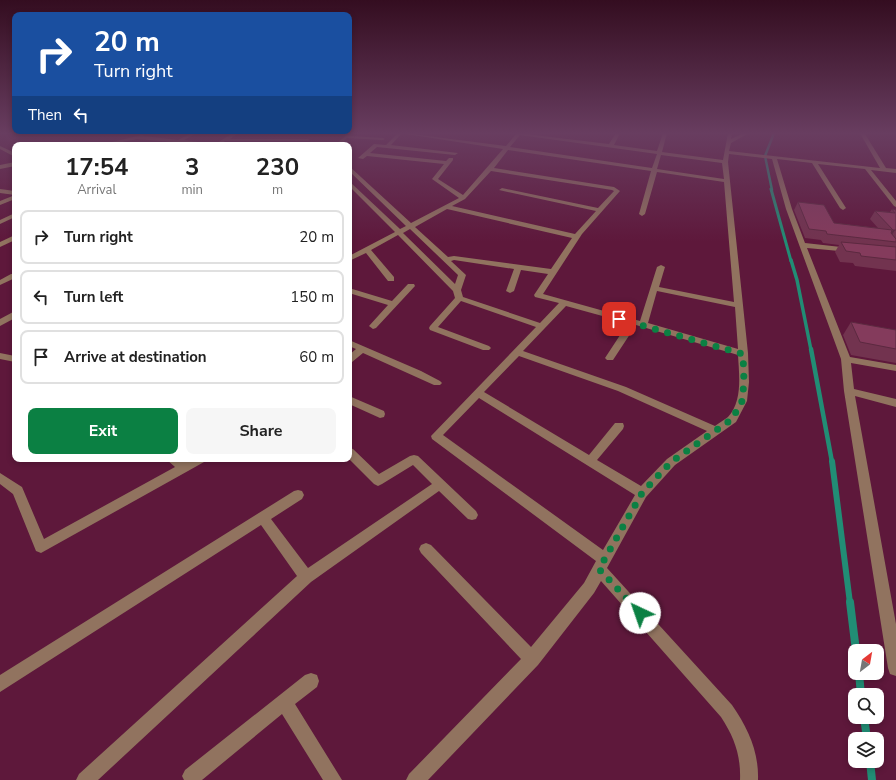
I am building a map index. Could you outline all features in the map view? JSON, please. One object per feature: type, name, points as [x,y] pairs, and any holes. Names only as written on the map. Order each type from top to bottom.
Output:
[{"type":"street","points":[[443,169],[435,179],[463,198]]},
{"type":"street","points":[[352,258],[463,198],[490,169]]},
{"type":"street","points":[[492,169],[617,191],[577,237],[538,295],[743,354]]},
{"type":"street","points":[[651,169],[727,181]]},
{"type":"street","points":[[687,175],[689,169]]},
{"type":"street","points":[[415,780],[532,659],[589,588],[642,493],[671,462],[732,419],[742,401],[744,382],[743,354],[727,181],[727,169]]},
{"type":"street","points":[[776,169],[802,245],[846,359],[849,391],[896,668]]},
{"type":"street","points":[[819,169],[843,208]]},
{"type":"street","points":[[869,169],[896,205]]},
{"type":"street","points":[[879,169],[896,171]]},
{"type":"street","points":[[642,214],[655,170]]},
{"type":"street","points":[[352,171],[462,275],[458,294],[433,328],[486,348]]},
{"type":"street","points":[[352,189],[438,272],[458,294],[541,326]]},
{"type":"street","points":[[502,190],[600,210]]},
{"type":"street","points":[[0,191],[12,193]]},
{"type":"street","points":[[0,203],[12,198]]},
{"type":"street","points":[[446,207],[577,237]]},
{"type":"street","points":[[0,222],[12,216]]},
{"type":"street","points":[[0,245],[12,239]]},
{"type":"street","points":[[802,245],[857,251]]},
{"type":"street","points":[[367,250],[391,279]]},
{"type":"street","points":[[446,260],[454,258],[553,272]]},
{"type":"street","points":[[510,291],[519,266]]},
{"type":"street","points":[[643,325],[661,267]]},
{"type":"street","points":[[438,272],[454,268]]},
{"type":"street","points":[[0,283],[10,274]]},
{"type":"street","points":[[374,326],[411,286]]},
{"type":"street","points":[[654,288],[738,305]]},
{"type":"street","points":[[352,291],[394,304]]},
{"type":"street","points":[[564,303],[436,436],[602,564],[733,719],[744,741],[750,771],[750,780]]},
{"type":"street","points":[[0,323],[12,316]]},
{"type":"street","points":[[610,358],[633,323]]},
{"type":"street","points":[[352,345],[418,373],[436,383]]},
{"type":"street","points":[[352,357],[362,349]]},
{"type":"street","points":[[517,352],[622,389],[716,431]]},
{"type":"street","points":[[0,356],[12,358]]},
{"type":"street","points":[[846,359],[896,368]]},
{"type":"street","points":[[849,391],[896,403]]},
{"type":"street","points":[[478,392],[642,493]]},
{"type":"street","points":[[352,401],[380,414]]},
{"type":"street","points":[[590,461],[619,426]]},
{"type":"street","points":[[352,455],[378,481],[414,459],[472,515]]},
{"type":"street","points":[[176,462],[184,468]]},
{"type":"street","points":[[0,478],[18,492],[41,547],[195,462]]},
{"type":"street","points":[[84,780],[306,577],[440,485]]},
{"type":"street","points":[[0,684],[298,495]]},
{"type":"street","points":[[263,517],[306,577]]},
{"type":"street","points":[[426,549],[532,659]]},
{"type":"street","points":[[193,780],[191,776],[311,681]]},
{"type":"street","points":[[284,702],[333,780]]},
{"type":"building","points":[[798,202],[824,205],[834,223],[892,230],[891,233],[896,239],[896,242],[827,234],[826,231],[809,229]]},
{"type":"building","points":[[892,209],[896,210],[896,230],[893,230],[875,211],[895,213]]},
{"type":"building","points":[[841,242],[896,247],[896,260],[861,256],[860,253],[846,251]]},
{"type":"building","points":[[851,322],[896,330],[896,349],[860,342]]},
{"type":"waterway","points":[[768,169],[772,190]]},
{"type":"waterway","points":[[771,189],[791,261]]},
{"type":"waterway","points":[[791,260],[797,280],[811,350]]},
{"type":"waterway","points":[[811,349],[832,462]]},
{"type":"waterway","points":[[832,461],[850,603]]},
{"type":"waterway","points":[[850,602],[855,644]]},
{"type":"waterway","points":[[860,680],[860,688]]},
{"type":"waterway","points":[[865,724],[866,732]]},
{"type":"waterway","points":[[871,768],[872,780]]},
{"type":"route","points":[[619,319],[743,354],[744,382],[742,401],[732,419],[671,462],[642,493],[599,569],[640,613]]}]
